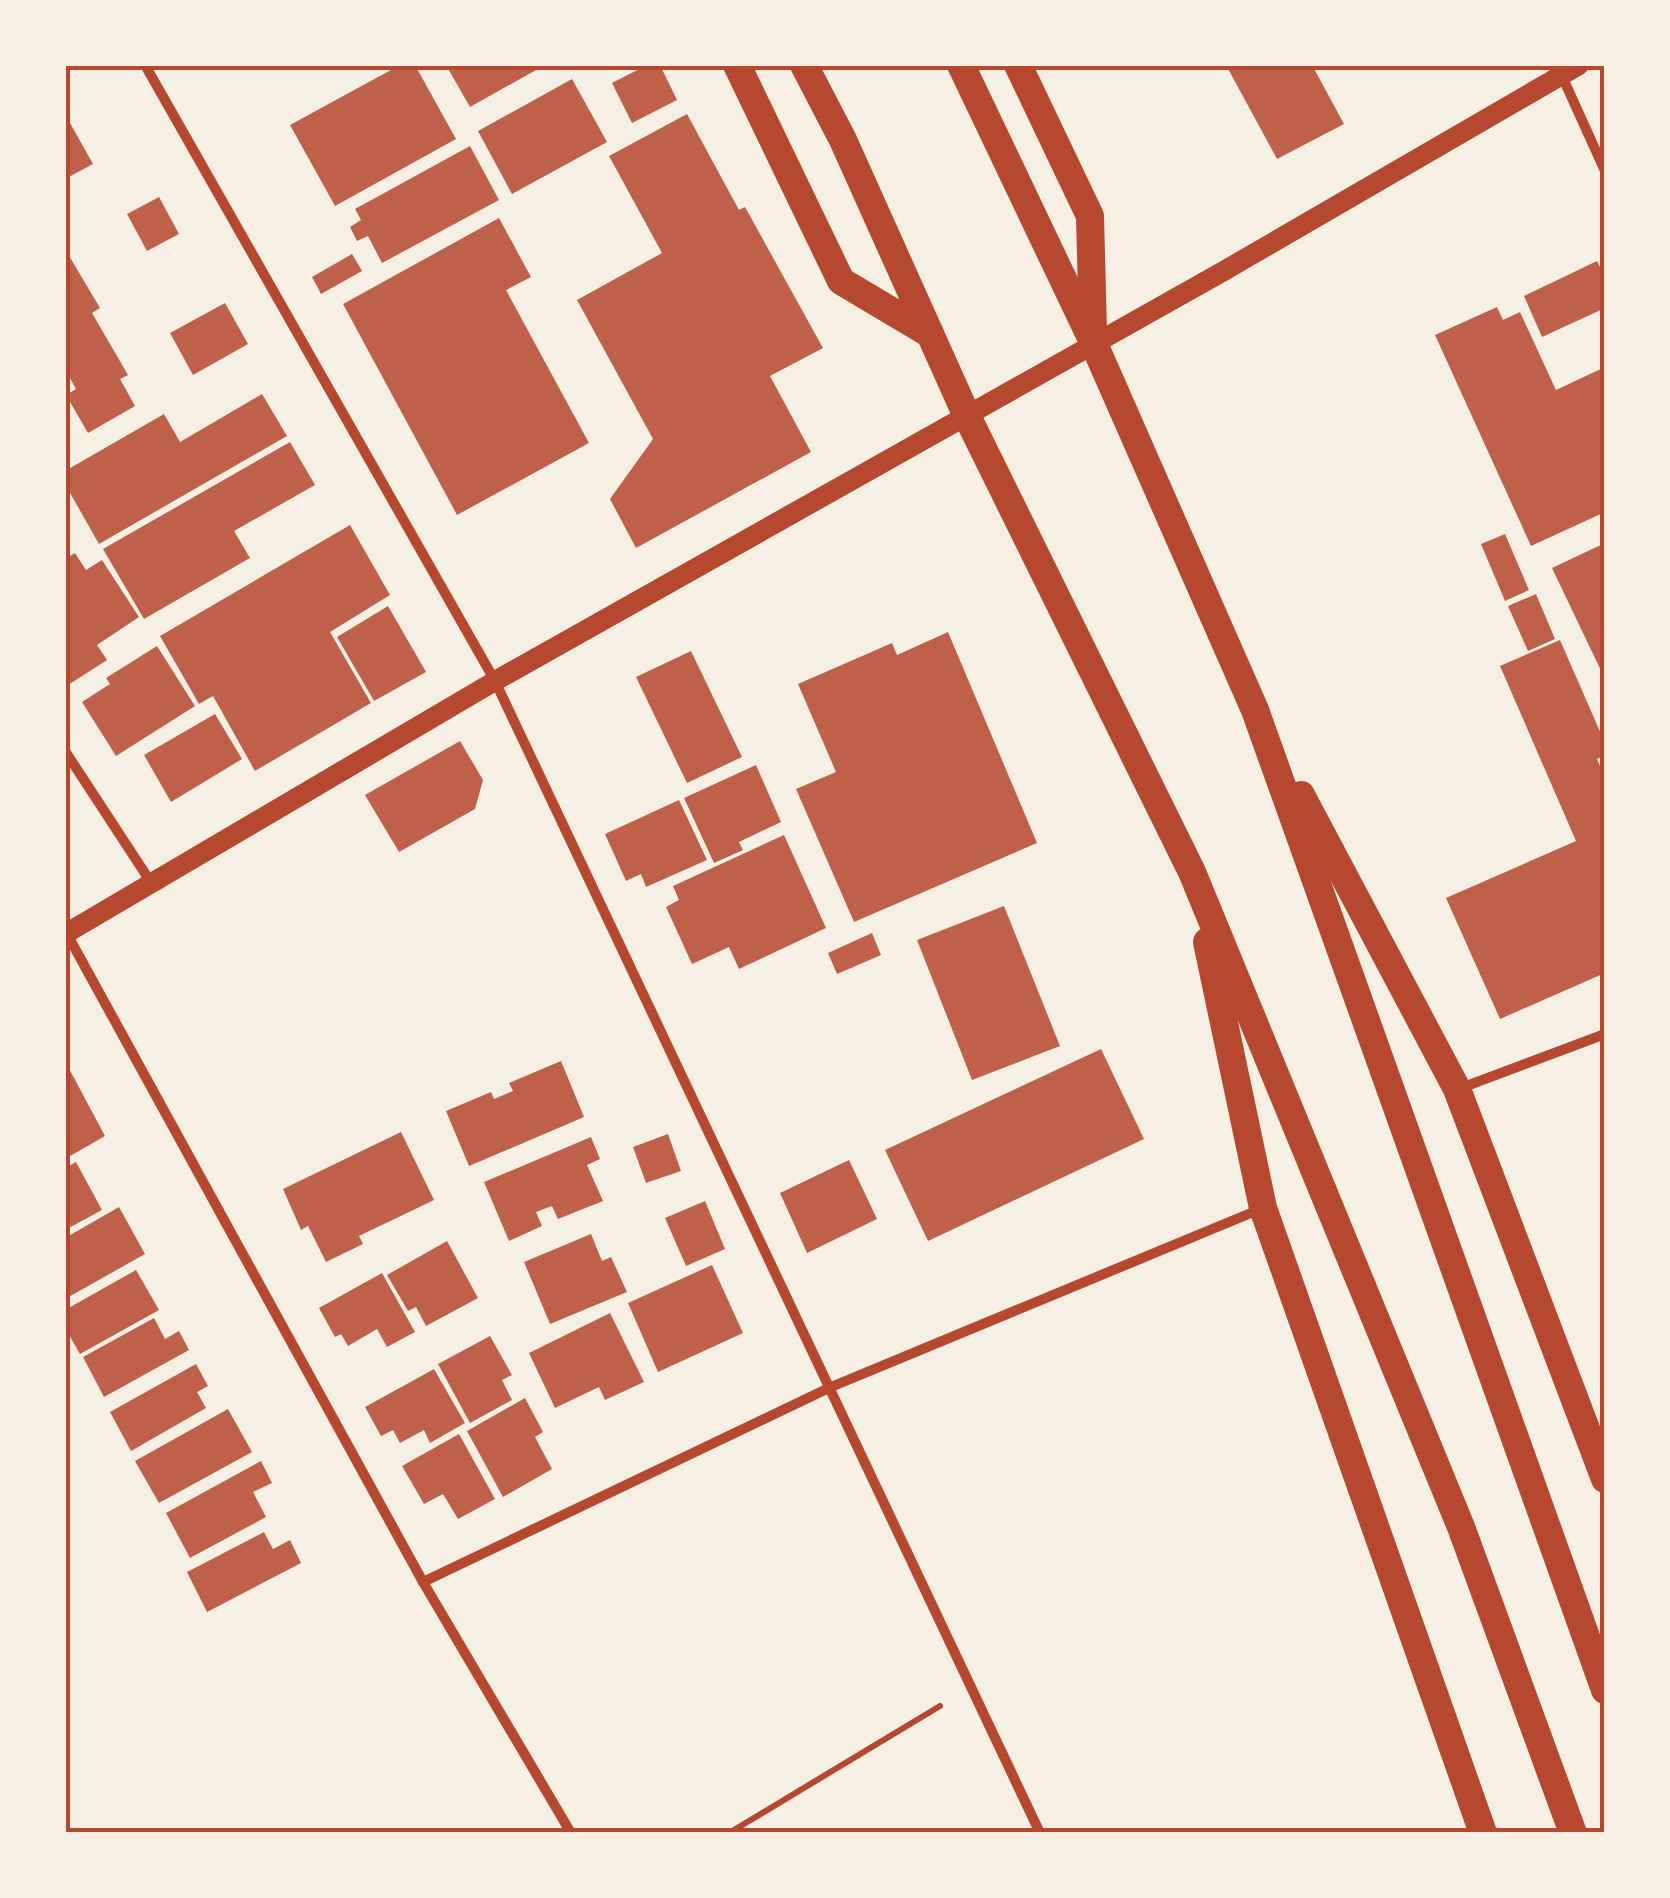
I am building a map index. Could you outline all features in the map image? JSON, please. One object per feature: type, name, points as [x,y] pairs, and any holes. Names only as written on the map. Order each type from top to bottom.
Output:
[{"type":"highway","points":[[737,65],[841,281],[930,334]]},
{"type":"highway","points":[[804,65],[843,140],[966,414],[1192,872],[1461,1527],[1573,1833]]},
{"type":"highway","points":[[961,65],[1094,344],[1256,710],[1457,1089],[1605,1480]]},
{"type":"highway","points":[[1018,65],[1090,216],[1094,344]]},
{"type":"highway","points":[[1256,710],[1605,1690]]},
{"type":"highway","points":[[1192,872],[1263,1208],[1484,1833]]},
{"type":"main road","points":[[66,933],[495,681],[1094,344],[1566,68]]},
{"type":"street","points":[[145,65],[495,681],[1040,1833]]},
{"type":"street","points":[[1566,68],[1605,171]]},
{"type":"street","points":[[65,751],[152,884]]},
{"type":"street","points":[[66,933],[423,1582],[571,1833]]},
{"type":"street","points":[[1457,1089],[1605,1034]]},
{"type":"street","points":[[423,1582],[831,1388],[1263,1208]]},
{"type":"path","points":[[729,1833],[972,1687]]},
{"type":"building","points":[[400,65],[415,65],[456,139],[335,206],[290,125]]},
{"type":"building","points":[[446,65],[545,65],[470,107]]},
{"type":"building","points":[[647,65],[660,65],[677,100],[632,123],[612,83]]},
{"type":"building","points":[[1226,65],[1312,65],[1344,124],[1277,159]]},
{"type":"building","points":[[572,79],[607,142],[512,194],[478,131]]},
{"type":"building","points":[[65,114],[93,164],[65,179]]},
{"type":"building","points":[[687,114],[739,210],[745,207],[823,348],[770,376],[811,452],[636,548],[610,499],[653,439],[577,300],[662,253],[609,156]]},
{"type":"building","points":[[470,146],[499,200],[382,263],[368,236],[357,241],[350,227],[361,220],[355,209]]},
{"type":"building","points":[[159,197],[179,234],[147,251],[127,214]]},
{"type":"building","points":[[499,218],[531,277],[506,290],[589,443],[457,515],[343,304]]},
{"type":"building","points":[[65,249],[100,308],[92,313],[128,375],[120,379],[135,406],[88,433],[66,395],[76,389],[65,369]]},
{"type":"building","points":[[352,254],[362,271],[321,294],[312,277]]},
{"type":"building","points":[[1597,261],[1605,277],[1605,308],[1542,337],[1524,296]]},
{"type":"building","points":[[225,303],[248,344],[193,375],[170,333]]},
{"type":"building","points":[[1497,307],[1503,320],[1520,312],[1556,390],[1605,367],[1605,512],[1531,546],[1435,335]]},
{"type":"building","points":[[262,394],[287,436],[99,544],[65,484],[65,471],[164,414],[180,442]]},
{"type":"building","points":[[290,442],[315,485],[234,531],[250,558],[144,619],[103,549]]},
{"type":"building","points":[[350,525],[390,595],[330,632],[371,703],[255,771],[213,696],[199,704],[160,636]]},
{"type":"building","points":[[1505,534],[1529,590],[1505,601],[1481,544]]},
{"type":"building","points":[[1605,543],[1605,679],[1552,568]]},
{"type":"building","points":[[75,553],[86,570],[102,560],[139,617],[97,645],[107,660],[65,687],[65,559]]},
{"type":"building","points":[[1536,594],[1555,639],[1528,651],[1508,606]]},
{"type":"building","points":[[388,606],[426,672],[374,701],[337,637]]},
{"type":"building","points":[[948,632],[1037,843],[854,922],[796,789],[836,772],[798,684],[892,643],[897,655]]},
{"type":"building","points":[[1560,640],[1605,743],[1605,755],[1597,759],[1605,778],[1605,973],[1500,1019],[1446,898],[1576,841],[1500,666]]},
{"type":"building","points":[[157,646],[195,706],[116,756],[82,702],[110,684],[106,678]]},
{"type":"building","points":[[691,651],[742,757],[687,783],[636,677]]},
{"type":"building","points":[[215,714],[242,759],[171,802],[144,755]]},
{"type":"building","points":[[460,741],[483,780],[475,809],[399,852],[365,795]]},
{"type":"building","points":[[756,765],[781,822],[739,842],[743,850],[714,863],[684,798]]},
{"type":"building","points":[[679,800],[707,860],[646,887],[641,874],[626,881],[605,834]]},
{"type":"building","points":[[784,835],[826,928],[739,969],[729,947],[692,964],[666,907],[679,900],[673,886]]},
{"type":"building","points":[[1004,906],[1060,1046],[972,1080],[917,940]]},
{"type":"building","points":[[872,933],[881,955],[837,974],[828,953]]},
{"type":"building","points":[[1101,1049],[1144,1139],[928,1241],[885,1150]]},
{"type":"building","points":[[65,1061],[105,1136],[65,1159]]},
{"type":"building","points":[[561,1061],[584,1117],[469,1166],[446,1111],[491,1092],[494,1099],[513,1091],[509,1083]]},
{"type":"building","points":[[401,1132],[434,1200],[359,1236],[363,1244],[326,1262],[308,1226],[301,1230],[283,1189]]},
{"type":"building","points":[[668,1134],[681,1171],[646,1183],[633,1147]]},
{"type":"building","points":[[591,1137],[600,1159],[587,1165],[603,1201],[558,1219],[552,1206],[536,1212],[542,1226],[509,1241],[484,1182]]},
{"type":"building","points":[[849,1160],[877,1219],[807,1253],[780,1193]]},
{"type":"building","points":[[76,1162],[102,1210],[65,1230],[65,1168]]},
{"type":"building","points":[[705,1201],[725,1249],[686,1266],[665,1218]]},
{"type":"building","points":[[119,1207],[145,1254],[65,1299],[65,1238]]},
{"type":"building","points":[[591,1234],[602,1261],[611,1257],[627,1292],[550,1324],[524,1262]]},
{"type":"building","points":[[447,1241],[478,1298],[426,1326],[416,1307],[408,1311],[387,1275]]},
{"type":"building","points":[[712,1265],[743,1333],[658,1372],[628,1303]]},
{"type":"building","points":[[136,1270],[159,1310],[80,1354],[65,1328],[65,1310]]},
{"type":"building","points":[[382,1273],[415,1332],[387,1347],[377,1329],[348,1346],[341,1334],[335,1337],[319,1308]]},
{"type":"building","points":[[610,1313],[644,1382],[605,1400],[599,1387],[555,1408],[529,1353]]},
{"type":"building","points":[[154,1318],[165,1339],[179,1331],[189,1350],[104,1397],[83,1357]]},
{"type":"building","points":[[490,1336],[512,1375],[502,1380],[512,1400],[470,1423],[438,1364]]},
{"type":"building","points":[[196,1364],[208,1386],[197,1392],[206,1408],[131,1451],[110,1412]]},
{"type":"building","points":[[434,1369],[465,1423],[430,1443],[424,1430],[400,1443],[393,1430],[381,1436],[365,1407]]},
{"type":"building","points":[[525,1398],[543,1432],[535,1437],[552,1469],[503,1497],[467,1431]]},
{"type":"building","points":[[228,1409],[252,1452],[159,1503],[135,1461]]},
{"type":"building","points":[[459,1434],[495,1499],[458,1519],[443,1494],[424,1504],[402,1466]]},
{"type":"building","points":[[261,1461],[272,1483],[253,1492],[266,1517],[190,1558],[166,1513]]},
{"type":"building","points":[[264,1532],[273,1549],[290,1540],[301,1563],[207,1612],[187,1572]]}]
